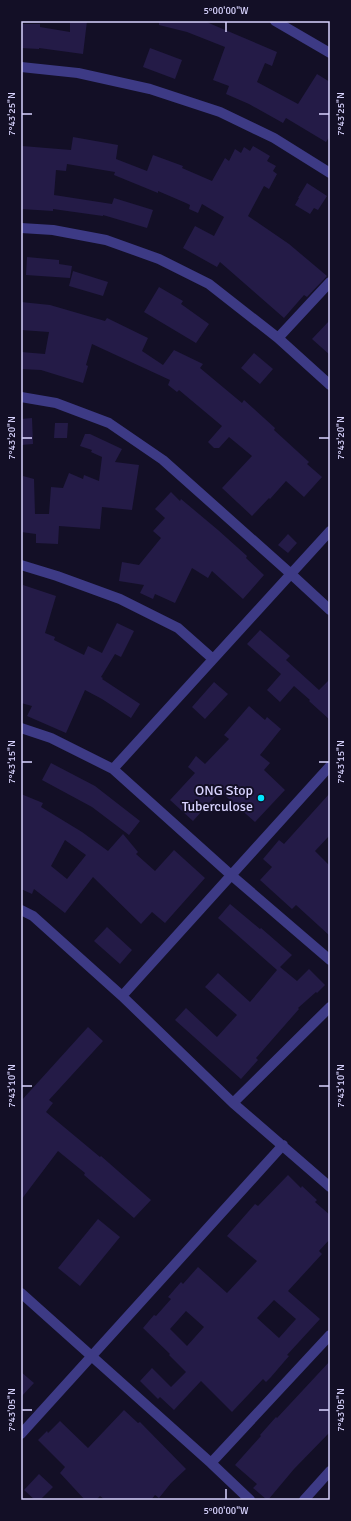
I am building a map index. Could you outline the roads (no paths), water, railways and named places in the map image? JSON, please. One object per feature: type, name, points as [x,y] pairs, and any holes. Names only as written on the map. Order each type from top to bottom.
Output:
[{"type":"street","points":[[275,21],[330,53]]},
{"type":"street","points":[[21,67],[78,73],[150,89],[220,112],[274,138],[330,173]]},
{"type":"street","points":[[21,228],[53,230],[106,240],[159,259],[209,284],[278,338],[330,385]]},
{"type":"street","points":[[278,338],[330,282]]},
{"type":"street","points":[[21,397],[56,403],[109,423],[163,460],[292,574],[330,610]]},
{"type":"street","points":[[113,769],[330,531]]},
{"type":"street","points":[[21,565],[57,576],[120,599],[178,628],[213,659]]},
{"type":"street","points":[[21,728],[51,738],[113,769],[330,960]]},
{"type":"street","points":[[122,996],[330,766]]},
{"type":"street","points":[[21,910],[33,916],[122,996],[233,1103],[330,1187]]},
{"type":"street","points":[[233,1103],[330,1007]]},
{"type":"street","points":[[21,1434],[283,1146]]},
{"type":"street","points":[[21,1293],[211,1463],[250,1500]]},
{"type":"street","points":[[211,1463],[330,1335]]},
{"type":"street","points":[[304,1500],[330,1472]]},
{"type":"place","name":"ONG Stop Tuberculose","points":[[261,798]]}]
